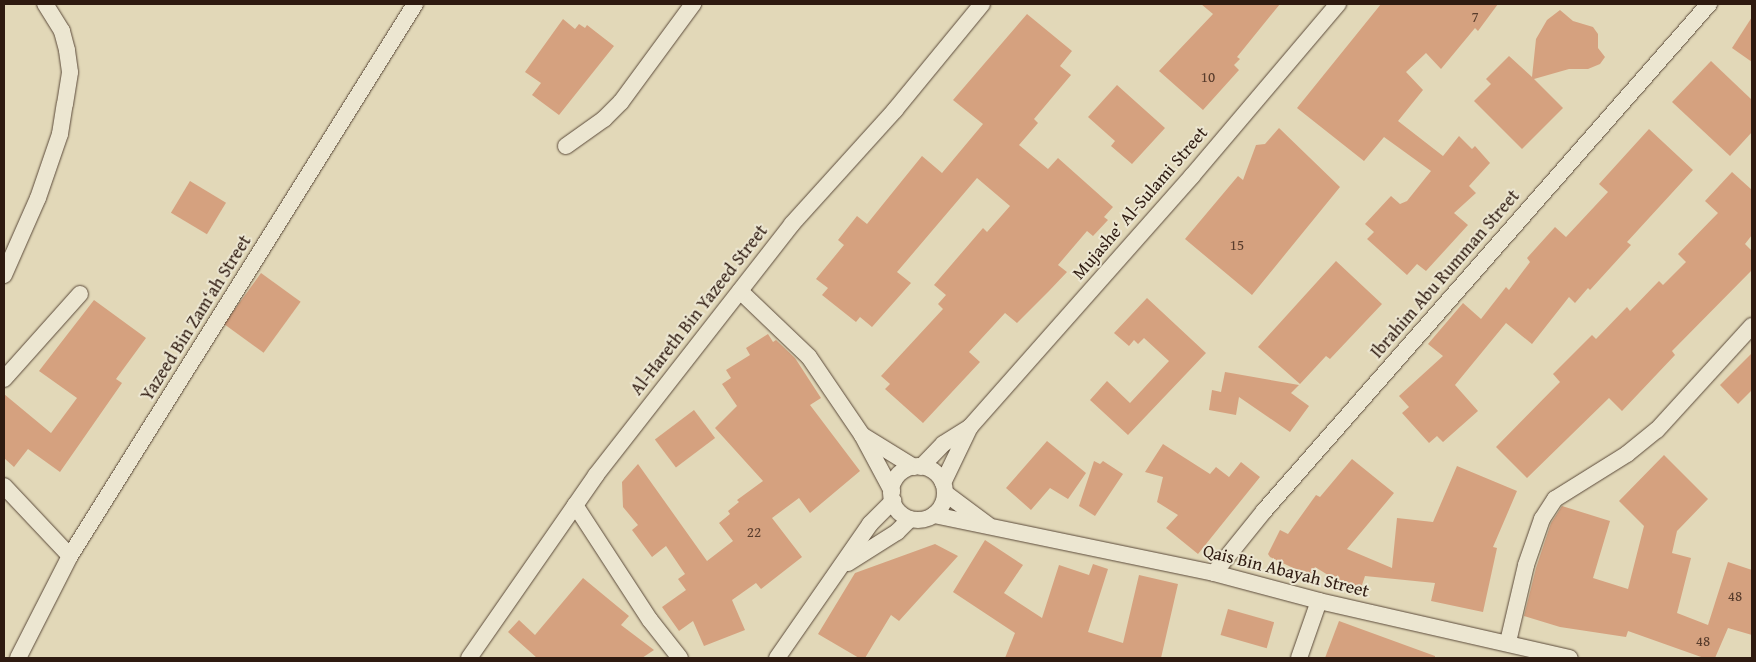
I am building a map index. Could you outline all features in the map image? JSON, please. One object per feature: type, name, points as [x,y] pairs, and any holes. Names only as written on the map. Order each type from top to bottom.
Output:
[{"type":"street","points":[[4,275],[38,198],[60,134],[70,72],[62,31],[45,4]]},
{"type":"street","name":"Yazeed Bin Zam‘ah Street","points":[[18,658],[70,556],[415,4]]},
{"type":"street","points":[[566,146],[598,124],[621,102],[693,4]]},
{"type":"street","name":"Al-Hareth Bin Yazeed Street","points":[[469,658],[575,505],[792,224],[896,110],[982,4]]},
{"type":"street","name":"Mujashe‘ Al-Sulami Street","points":[[917,467],[943,444],[970,427],[1192,176],[1338,4]]},
{"type":"street","name":"Ibrahim Abu Rumman Street","points":[[1214,573],[1271,503],[1709,4]]},
{"type":"street","points":[[740,291],[809,357],[862,435],[899,512],[910,519],[922,520],[934,515],[942,506],[944,488],[934,472],[917,467],[862,435]]},
{"type":"street","points":[[4,379],[80,294]]},
{"type":"street","points":[[1508,642],[1526,566],[1542,519],[1555,499],[1627,454],[1657,430],[1752,326]]},
{"type":"street","name":"Mujashe‘ Al-Sulami Street","points":[[944,488],[970,427]]},
{"type":"street","points":[[777,658],[870,524],[892,496],[899,475],[917,467]]},
{"type":"street","points":[[4,486],[70,556]]},
{"type":"street","name":"Qais Bin Abayah Street","points":[[944,488],[991,528]]},
{"type":"street","points":[[575,505],[650,620],[680,658]]},
{"type":"street","name":"Qais Bin Abayah Street","points":[[934,515],[1214,573],[1319,602],[1508,642],[1570,658]]},
{"type":"street","points":[[842,566],[897,532],[910,519]]},
{"type":"street","points":[[1300,658],[1319,602]]},
{"type":"building","points":[[1201,4],[1280,4],[1237,57],[1240,59],[1234,65],[1239,70],[1203,110],[1159,71],[1213,14]]},
{"type":"building","points":[[1381,4],[1498,4],[1478,31],[1475,28],[1441,69],[1426,53],[1406,72],[1423,90],[1398,121],[1443,156],[1459,136],[1472,149],[1475,146],[1490,163],[1469,186],[1476,193],[1454,213],[1468,225],[1426,271],[1417,264],[1407,275],[1367,239],[1374,232],[1365,224],[1391,196],[1400,204],[1407,201],[1431,171],[1384,137],[1364,161],[1297,108]]},
{"type":"building","points":[[1560,10],[1573,21],[1593,27],[1598,34],[1598,48],[1605,57],[1600,64],[1588,69],[1569,69],[1534,79],[1563,108],[1522,149],[1474,101],[1491,84],[1486,79],[1509,56],[1532,77],[1536,39],[1547,20]]},
{"type":"building","points":[[1027,14],[1072,51],[1060,66],[1071,75],[1034,119],[1038,123],[1019,145],[1048,169],[1058,158],[1113,207],[1104,217],[1108,220],[1093,236],[1087,231],[1058,265],[1067,272],[1049,291],[1017,323],[1005,313],[969,352],[980,362],[923,423],[885,389],[890,384],[881,376],[943,309],[938,304],[946,295],[934,285],[983,228],[987,232],[1010,206],[977,178],[897,272],[911,283],[872,327],[860,317],[856,322],[822,295],[828,288],[816,279],[844,245],[838,240],[857,216],[867,224],[922,156],[942,173],[983,124],[953,100]]},
{"type":"building","points":[[1752,17],[1752,62],[1732,48]]},
{"type":"building","points":[[563,19],[575,29],[579,24],[585,28],[587,25],[614,46],[559,115],[532,95],[541,83],[525,72]]},
{"type":"building","points":[[1711,61],[1752,100],[1752,132],[1730,156],[1672,102]]},
{"type":"building","points":[[1117,85],[1165,128],[1132,164],[1111,146],[1115,141],[1088,117]]},
{"type":"building","points":[[1279,128],[1340,187],[1252,295],[1185,239],[1238,176],[1243,180],[1256,145],[1265,144]]},
{"type":"building","points":[[1649,129],[1693,170],[1627,242],[1631,245],[1590,290],[1588,288],[1575,303],[1569,297],[1532,344],[1506,323],[1455,385],[1478,411],[1443,442],[1437,436],[1429,443],[1402,413],[1409,407],[1399,396],[1443,356],[1428,344],[1463,303],[1481,319],[1506,287],[1509,290],[1530,262],[1527,258],[1555,227],[1566,237],[1608,192],[1599,184]]},
{"type":"building","points":[[1732,172],[1752,190],[1752,235],[1745,244],[1752,251],[1752,270],[1672,351],[1675,355],[1622,411],[1609,398],[1527,478],[1496,447],[1560,382],[1553,374],[1592,335],[1596,339],[1627,307],[1630,311],[1659,281],[1663,285],[1686,262],[1678,254],[1718,213],[1705,201]]},
{"type":"building","points":[[190,181],[226,203],[207,234],[171,213]]},
{"type":"building","points":[[1336,261],[1382,304],[1330,359],[1326,356],[1300,384],[1258,347]]},
{"type":"building","points":[[261,273],[301,302],[264,353],[224,324]]},
{"type":"building","points":[[1147,298],[1206,353],[1128,435],[1090,400],[1107,381],[1130,403],[1169,361],[1144,338],[1138,344],[1134,340],[1129,346],[1114,333]]},
{"type":"building","points":[[94,300],[146,338],[116,379],[122,383],[60,472],[28,449],[14,467],[4,458],[4,394],[51,433],[77,398],[39,371]]},
{"type":"building","points":[[768,334],[773,342],[776,340],[795,358],[821,398],[810,405],[860,471],[810,513],[799,498],[772,518],[802,557],[761,589],[756,583],[732,600],[745,630],[704,646],[693,621],[679,631],[662,607],[686,590],[678,579],[685,574],[666,546],[652,557],[632,530],[638,525],[623,507],[622,482],[638,464],[707,561],[733,541],[719,523],[730,514],[728,511],[739,502],[737,500],[763,481],[715,428],[737,406],[722,384],[731,378],[726,370],[750,355],[746,348]]},
{"type":"building","points":[[1752,353],[1752,390],[1738,404],[1720,385]]},
{"type":"building","points":[[1225,372],[1299,385],[1291,393],[1309,406],[1290,432],[1239,397],[1236,415],[1209,410],[1212,390],[1221,392]]},
{"type":"building","points":[[694,410],[715,438],[676,467],[655,439]]},
{"type":"building","points":[[1047,441],[1086,473],[1068,499],[1050,488],[1031,510],[1006,488]]},
{"type":"building","points":[[1163,444],[1210,474],[1216,467],[1229,477],[1241,462],[1260,477],[1198,554],[1166,528],[1178,515],[1157,502],[1163,477],[1145,472]]},
{"type":"building","points":[[1664,455],[1708,499],[1677,531],[1672,553],[1691,558],[1677,613],[1708,625],[1728,562],[1752,570],[1752,635],[1728,628],[1715,658],[1704,658],[1628,631],[1626,637],[1560,627],[1524,616],[1536,568],[1551,523],[1562,506],[1610,521],[1593,578],[1628,589],[1644,526],[1619,501]]},
{"type":"building","points":[[1352,459],[1394,493],[1347,549],[1392,568],[1397,518],[1433,522],[1457,466],[1517,491],[1493,547],[1497,548],[1483,612],[1431,601],[1435,583],[1365,576],[1359,594],[1315,567],[1310,576],[1270,557],[1268,554],[1280,530],[1288,534],[1316,495],[1320,497]]},
{"type":"building","points":[[1094,461],[1100,464],[1103,461],[1123,474],[1095,516],[1079,506]]},
{"type":"building","points":[[985,540],[1023,565],[1004,593],[1042,618],[1059,565],[1089,575],[1093,564],[1108,569],[1088,632],[1123,643],[1139,575],[1178,584],[1161,658],[1005,658],[1015,633],[953,592]]},
{"type":"building","points":[[935,544],[958,556],[899,621],[891,615],[865,658],[859,658],[818,634],[855,573]]},
{"type":"building","points":[[583,578],[629,616],[621,625],[654,650],[642,658],[537,658],[508,632],[519,620],[535,635]]},
{"type":"building","points":[[1228,609],[1274,622],[1267,648],[1221,635]]},
{"type":"building","points":[[1339,621],[1435,656],[1435,658],[1325,658]]}]
